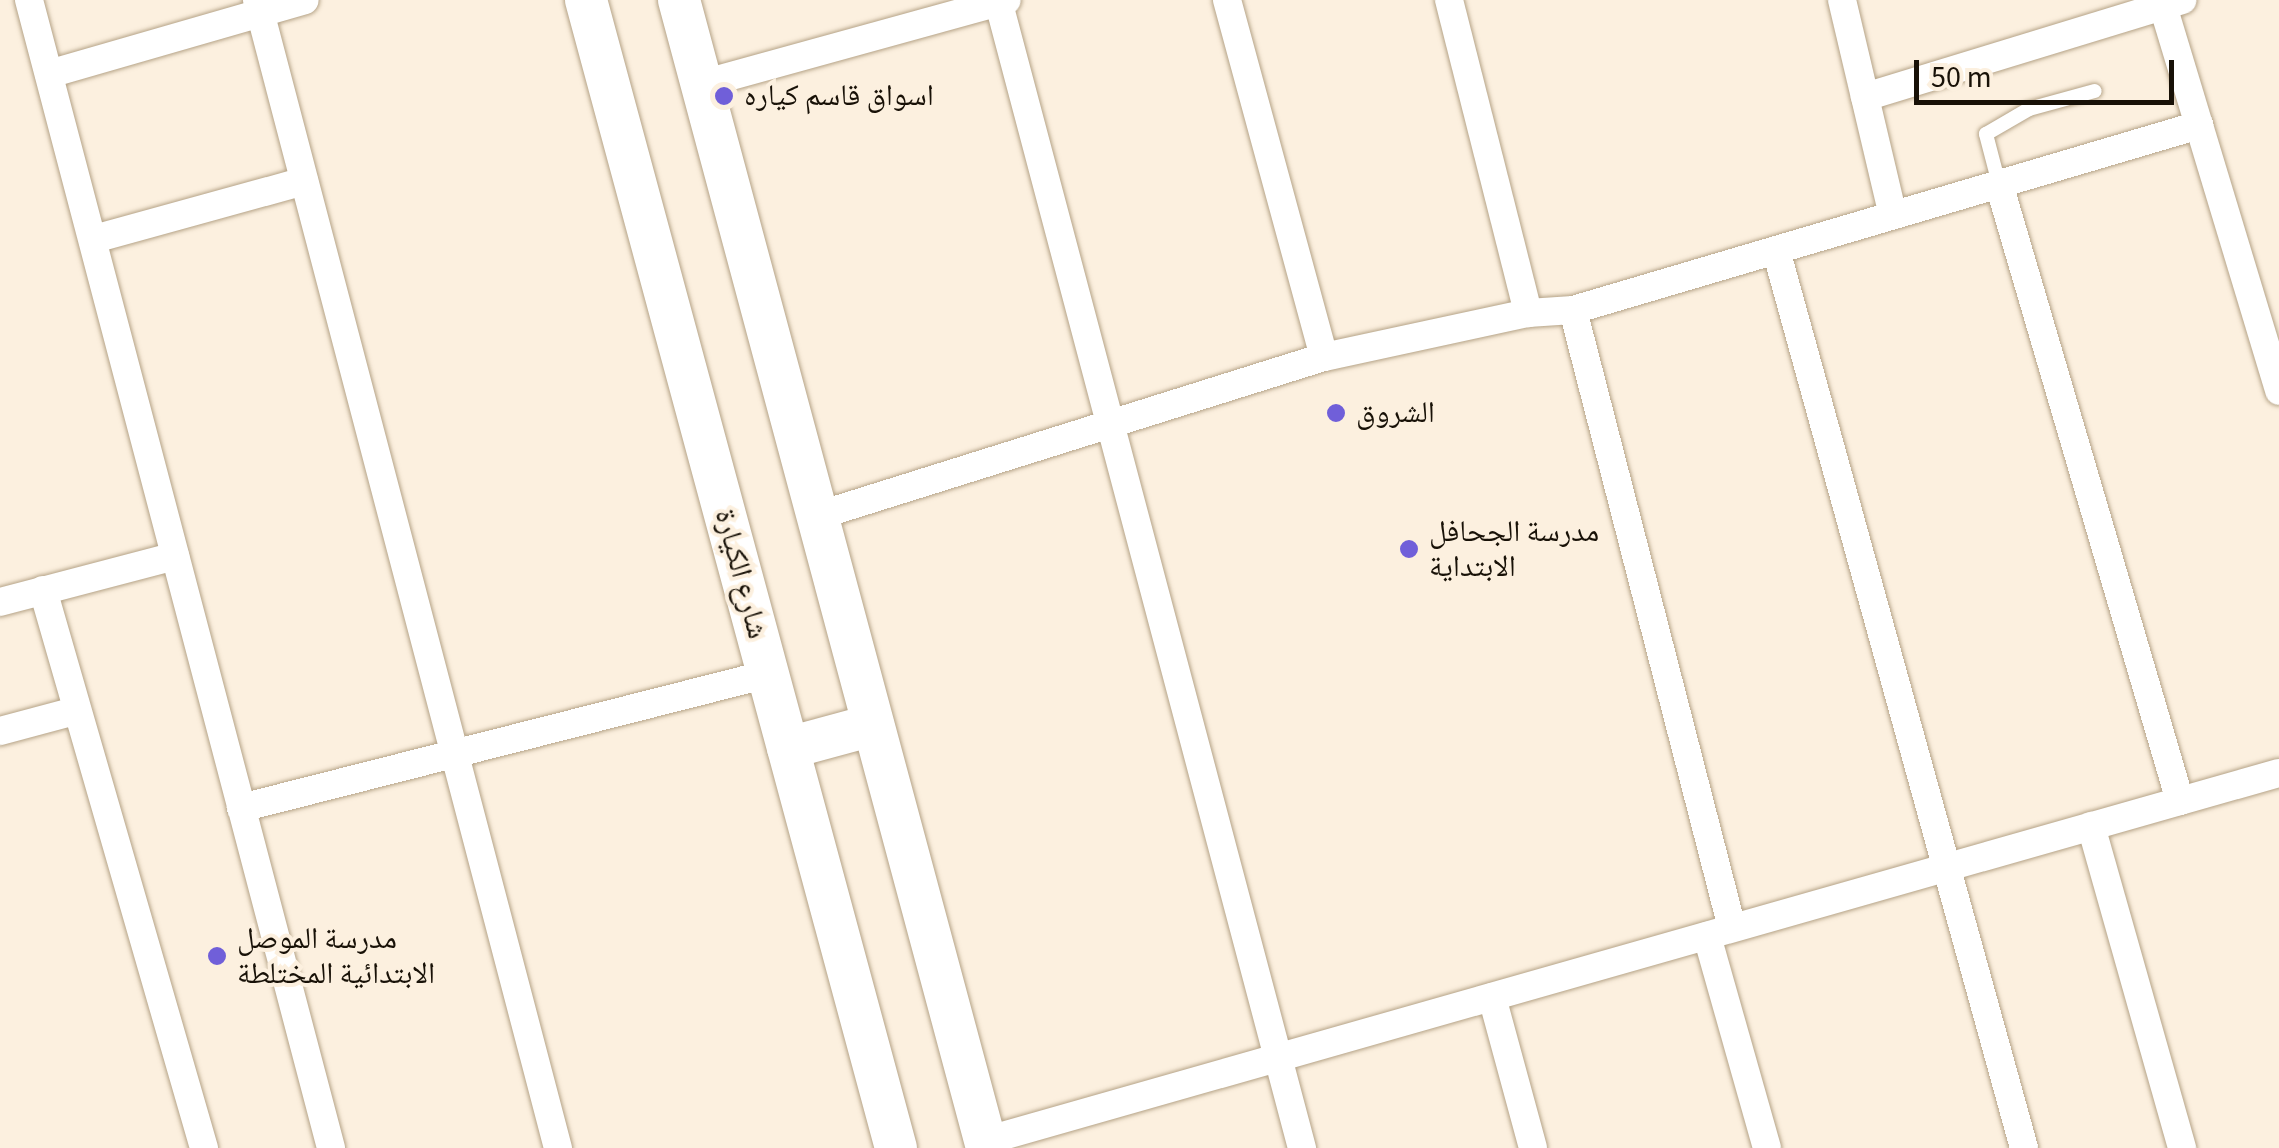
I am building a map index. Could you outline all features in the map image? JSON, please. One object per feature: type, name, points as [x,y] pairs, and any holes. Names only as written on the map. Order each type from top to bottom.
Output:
[{"type":"main road","name":"شارع الكيارة","points":[[586,0],[896,1148]]},
{"type":"main road","points":[[679,0],[986,1144]]},
{"type":"main road","points":[[788,748],[872,725]]},
{"type":"street","points":[[29,0],[330,1148]]},
{"type":"street","points":[[49,74],[259,7],[305,0]]},
{"type":"street","points":[[1226,0],[1324,358]]},
{"type":"street","points":[[1449,0],[1528,313]]},
{"type":"street","points":[[1842,0],[1893,215]]},
{"type":"street","points":[[702,84],[1001,1],[1302,1148]]},
{"type":"street","points":[[1865,97],[2104,11],[2173,3],[2199,125],[2279,391]]},
{"type":"street","points":[[259,7],[558,1148]]},
{"type":"street","points":[[820,515],[1324,358],[1528,313],[1573,310],[2199,125]]},
{"type":"street","points":[[94,238],[304,181]]},
{"type":"street","points":[[2000,184],[2180,801]]},
{"type":"street","points":[[1776,250],[2024,1148]]},
{"type":"street","points":[[1573,310],[1767,1148]]},
{"type":"street","points":[[0,602],[175,556]]},
{"type":"street","points":[[43,590],[204,1148]]},
{"type":"street","points":[[241,808],[768,674]]},
{"type":"street","points":[[0,731],[75,711]]},
{"type":"street","points":[[986,1144],[2279,772]]},
{"type":"street","points":[[2092,826],[2182,1148]]},
{"type":"street","points":[[1492,997],[1533,1148]]},
{"type":"lane","points":[[2000,184],[1986,134],[2029,109],[2095,91]]},
{"type":"place","name":"اسواق قاسم كياره","points":[[724,96]]},
{"type":"place","name":"الشروق","points":[[1336,413]]},
{"type":"place","name":"مدرسة الجحافل الابتداية","points":[[1409,549]]},
{"type":"place","name":"مدرسة الموصل الابتدائية المختلطة","points":[[217,956]]}]
